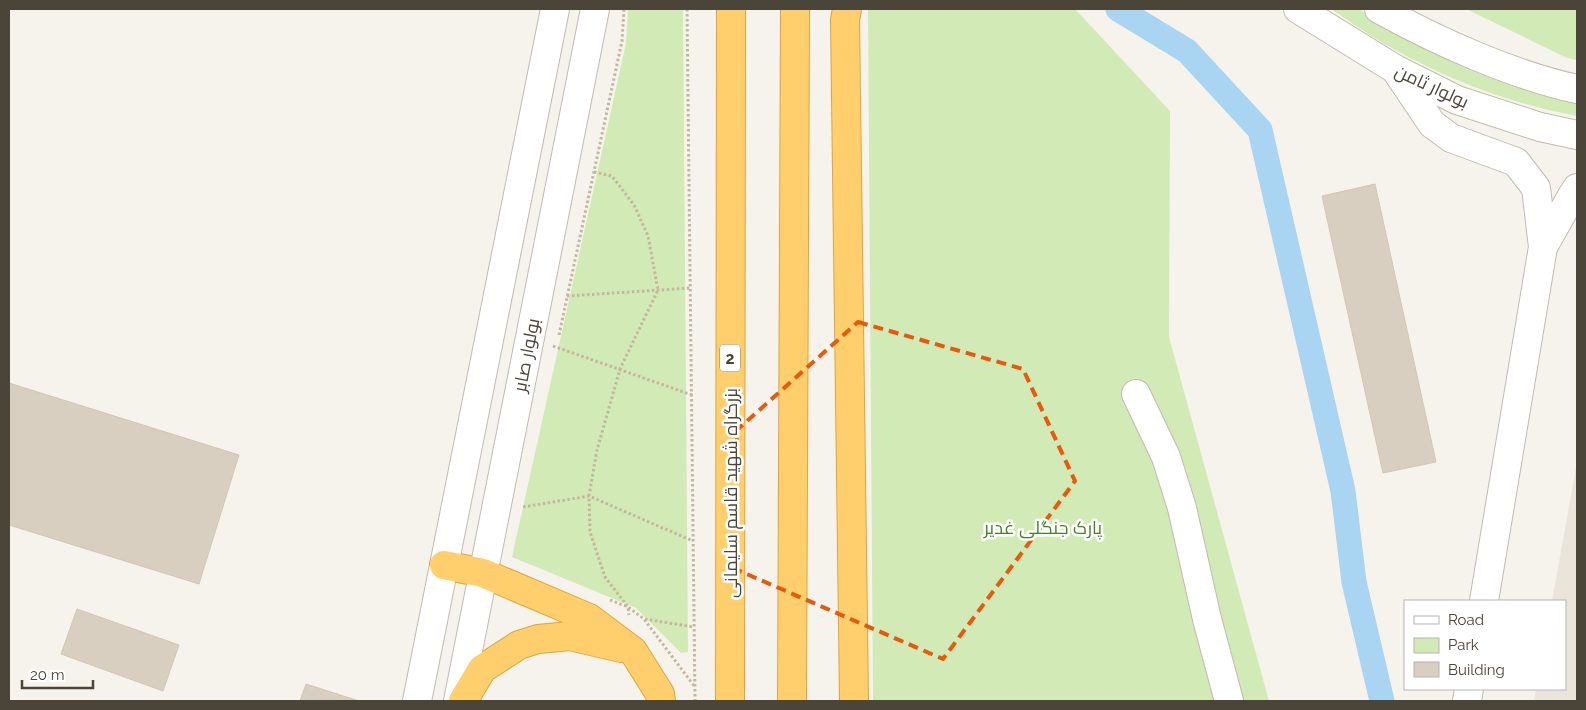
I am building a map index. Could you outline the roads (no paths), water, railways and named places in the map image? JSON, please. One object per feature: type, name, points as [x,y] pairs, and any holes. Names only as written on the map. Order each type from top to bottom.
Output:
[{"type":"highway","points":[[847,9],[845,20],[854,701]]},
{"type":"highway","name":"بزرگراه شهید قاسم سلیمانی","points":[[730,701],[731,12]]},
{"type":"highway","points":[[792,701],[795,15]]},
{"type":"highway","points":[[444,565],[483,573],[589,618],[633,650],[660,694],[661,701]]},
{"type":"highway","points":[[463,701],[482,669],[519,645],[538,639],[570,636],[633,650]]},
{"type":"street","points":[[417,701],[555,9]]},
{"type":"street","name":"بولوار صابر","points":[[458,701],[595,9]]},
{"type":"street","name":"بولوار ثامن","points":[[1298,9],[1395,69],[1457,100],[1540,127],[1577,135]]},
{"type":"street","points":[[1379,9],[1471,54],[1553,83],[1577,89]]},
{"type":"street","points":[[1395,69],[1432,124],[1451,138],[1516,162],[1536,188],[1543,247],[1484,600]]},
{"type":"street","points":[[1543,247],[1577,188]]},
{"type":"street","points":[[1136,394],[1166,457],[1182,508],[1207,619],[1229,701]]},
{"type":"waterway","points":[[1118,9],[1187,51],[1260,130],[1343,491],[1354,582],[1382,701]]},
{"type":"park label","name":"پارک جنگلی غدیر","points":[[1043,527]]}]
